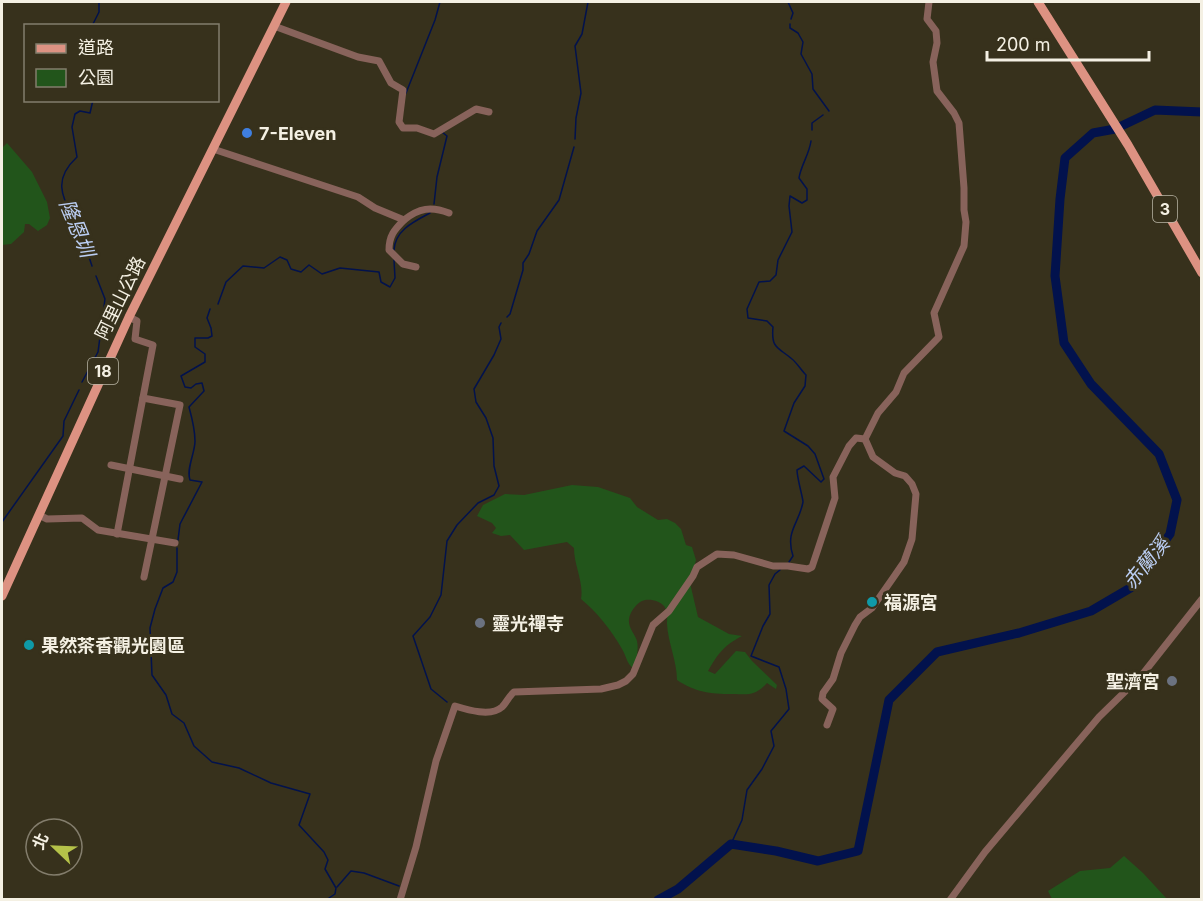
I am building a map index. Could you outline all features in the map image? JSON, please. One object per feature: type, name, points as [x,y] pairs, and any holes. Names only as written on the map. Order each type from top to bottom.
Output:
[{"type":"main road","name":"18","points":[[213,149],[286,2]]},
{"type":"main road","name":"3","points":[[1038,2],[1130,143],[1202,264]]},
{"type":"main road","name":"3","points":[[1044,2],[1100,97]]},
{"type":"main road","name":"3","points":[[1130,143],[1202,273]]},
{"type":"main road","name":"阿里山公路","points":[[2,596],[129,317],[213,149]]},
{"type":"street","points":[[865,439],[878,413],[896,392],[904,373],[939,337],[934,313],[939,297],[954,272],[966,238],[959,123],[937,91],[933,62],[938,43],[936,32],[927,19],[929,2]]},
{"type":"street","points":[[274,26],[358,57],[379,61],[391,83],[403,90],[399,122],[403,128],[417,128],[434,134],[476,110],[489,112]]},
{"type":"street","points":[[213,149],[358,197],[375,208],[404,220]]},
{"type":"street","points":[[416,267],[404,264],[389,250],[389,239],[393,231],[415,211],[436,208],[448,213]]},
{"type":"street","points":[[117,534],[153,345],[135,339],[137,321],[129,317]]},
{"type":"street","points":[[143,398],[180,405],[144,577]]},
{"type":"street","points":[[400,900],[416,847],[436,760],[455,706],[473,711],[497,711],[514,692],[601,689],[626,681],[633,674],[653,625],[669,611],[693,576],[696,567],[717,554],[734,555],[773,566],[808,569],[812,567],[834,498],[833,477],[849,446],[856,438],[865,439]]},
{"type":"street","points":[[827,725],[833,708],[822,699],[823,693],[833,679],[841,653],[860,617],[872,608],[904,562],[912,539],[916,494],[912,484],[905,476],[895,473],[873,457],[865,439]]},
{"type":"street","points":[[111,465],[180,479]]},
{"type":"street","points":[[39,515],[47,519],[82,518],[98,530],[175,543]]},
{"type":"street","points":[[950,900],[985,852],[1099,717],[1142,675],[1202,599]]},
{"type":"green space","points":[[7,143],[32,172],[47,202],[50,218],[47,225],[38,231],[29,224],[25,224],[24,232],[11,244],[2,245],[2,148]]},
{"type":"green space","points":[[572,485],[598,487],[630,498],[637,507],[658,520],[667,519],[681,529],[686,545],[692,547],[696,560],[690,583],[698,617],[729,634],[742,636],[722,651],[708,671],[715,674],[736,651],[745,652],[777,685],[776,689],[767,683],[751,694],[717,694],[697,690],[677,680],[666,610],[662,604],[651,600],[640,602],[630,616],[629,622],[638,644],[634,669],[609,629],[581,599],[582,593],[574,548],[567,542],[524,550],[510,535],[501,536],[492,533],[496,528],[492,523],[477,516],[483,505],[505,494],[524,495]]},
{"type":"green space","points":[[1124,856],[1167,899],[1052,899],[1048,891],[1080,871],[1110,868]]},
{"type":"waterway","name":"隆恩圳","points":[[93,24],[99,12],[99,2]]},
{"type":"waterway","points":[[406,93],[440,2]]},
{"type":"waterway","points":[[575,139],[581,93],[575,46],[582,34],[588,2]]},
{"type":"waterway","points":[[788,2],[793,13],[791,19]]},
{"type":"waterway","points":[[790,24],[790,28],[798,33],[803,42],[801,54],[812,74],[813,89],[829,111]]},
{"type":"waterway","name":"隆恩圳","points":[[92,266],[79,230],[65,202],[62,185],[63,176],[77,157],[72,127],[75,114],[80,111],[90,113],[93,102]]},
{"type":"waterway","name":"赤蘭溪","points":[[658,900],[678,889],[731,844],[818,861],[858,851],[889,700],[937,652],[1019,633],[1091,611],[1132,587],[1170,534],[1177,500],[1159,454],[1091,384],[1064,343],[1055,276],[1060,199],[1065,158],[1093,133],[1115,129],[1155,110],[1202,112]]},
{"type":"waterway","points":[[812,130],[812,123],[823,115]]},
{"type":"waterway","points":[[434,204],[437,177],[447,136],[442,132]]},
{"type":"waterway","points":[[789,562],[793,556],[792,534],[803,502],[797,470],[804,466],[821,482],[824,479],[815,454],[808,446],[784,431],[794,403],[805,386],[806,375],[794,361],[776,347],[773,340],[773,327],[767,321],[748,318],[747,309],[759,282],[770,281],[776,275],[778,260],[792,232],[790,196],[802,203],[807,200],[807,189],[799,178],[811,141]]},
{"type":"waterway","points":[[507,317],[510,314],[523,263],[529,254],[537,231],[559,200],[574,147]]},
{"type":"waterway","points":[[394,250],[395,243],[402,232],[412,223],[430,213]]},
{"type":"waterway","points":[[218,304],[226,282],[243,266],[264,268],[280,257],[287,260],[291,269],[301,272],[309,265],[322,274],[340,268],[379,272],[381,282],[390,287],[395,278],[394,260]]},
{"type":"waterway","name":"隆恩圳","points":[[82,382],[98,352],[105,299],[96,276]]},
{"type":"waterway","points":[[178,540],[180,524],[202,482],[190,480],[189,476],[195,441],[189,407],[204,391],[202,383],[191,388],[185,387],[181,376],[205,362],[205,354],[195,347],[195,338],[212,336],[207,318],[210,309]]},
{"type":"waterway","points":[[447,702],[431,689],[413,636],[430,617],[441,595],[447,541],[457,525],[478,503],[494,495],[499,486],[494,466],[493,438],[486,418],[476,402],[474,389],[501,339],[499,327],[501,323]]},
{"type":"waterway","name":"隆恩圳","points":[[2,522],[63,436],[64,421],[79,390]]},
{"type":"waterway","points":[[177,548],[177,572],[173,582],[163,588],[150,628],[152,675],[166,695],[172,714],[184,723],[194,746],[212,762],[239,768],[271,783],[310,794],[299,825],[324,852],[328,860],[325,869],[336,888],[335,894],[326,900]]},
{"type":"waterway","points":[[731,844],[742,820],[747,790],[762,769],[774,746],[771,731],[789,709],[779,667],[751,656],[770,614],[769,585],[780,570]]},
{"type":"waterway","points":[[337,887],[351,871],[364,873],[399,886]]},
{"type":"place","name":"7-Eleven","points":[[247,133]]},
{"type":"place","name":"福源宮","points":[[872,602]]},
{"type":"place","name":"靈光禪寺","points":[[480,623]]},
{"type":"place","name":"果然茶香觀光園區","points":[[29,645]]},
{"type":"place","name":"聖濟宮","points":[[1172,681]]}]
